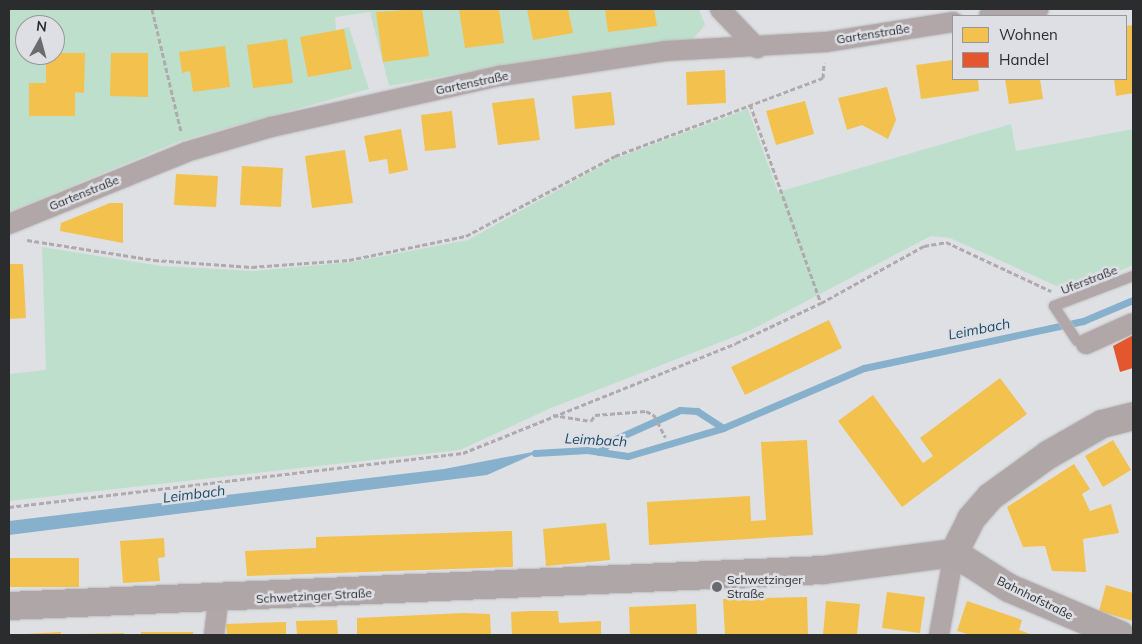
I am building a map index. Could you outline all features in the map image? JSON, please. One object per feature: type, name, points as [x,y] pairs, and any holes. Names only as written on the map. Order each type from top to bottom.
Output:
[{"type":"street","points":[[720,9],[757,48]]},
{"type":"street","points":[[996,15],[1039,9]]},
{"type":"street","name":"Gartenstraße","points":[[14,231],[186,152],[270,127],[500,76],[665,51],[757,48],[826,42],[952,22]]},
{"type":"street","points":[[1078,339],[1133,323]]},
{"type":"street","points":[[939,635],[954,553],[971,519],[990,497],[1048,455],[1102,424],[1132,416]]},
{"type":"street","name":"Schwetzinger Straße","points":[[9,606],[218,600],[823,570],[954,553]]},
{"type":"street","name":"Bahnhofstraße","points":[[954,553],[1009,588],[1120,635]]},
{"type":"street","points":[[214,635],[218,600]]},
{"type":"lane","name":"Uferstraße","points":[[1056,311],[1133,276]]},
{"type":"lane","points":[[1056,311],[1078,339]]},
{"type":"path","points":[[152,9],[186,152]]},
{"type":"path","points":[[14,231],[154,260],[252,266],[349,260],[466,236],[615,156],[822,78],[826,42]]},
{"type":"path","points":[[750,104],[821,303]]},
{"type":"path","points":[[9,507],[463,453],[552,414],[736,343],[821,303],[924,246],[946,242],[1051,290],[1056,311]]},
{"type":"path","points":[[552,414],[591,422],[595,415],[625,409],[654,415],[665,436]]},
{"type":"green space","points":[[9,9],[699,9],[705,25],[692,40],[549,57],[389,86],[370,12],[335,17],[336,30],[349,27],[369,89],[180,141],[9,212]]},
{"type":"green space","points":[[748,109],[778,192],[1011,124],[1016,151],[1133,129],[1133,265],[1070,292],[950,238],[931,236],[749,331],[551,408],[460,450],[9,501],[9,374],[46,370],[42,247],[161,266],[253,271],[352,262],[468,240],[614,159]]},
{"type":"water","points":[[543,450],[487,475],[9,535],[9,521],[444,469]]},
{"type":"building: Wohnen","points":[[422,9],[429,56],[383,62],[376,12]]},
{"type":"building: Wohnen","points":[[459,9],[499,9],[504,43],[465,48]]},
{"type":"building: Wohnen","points":[[527,9],[568,9],[573,33],[533,40]]},
{"type":"building: Wohnen","points":[[605,9],[654,9],[657,26],[608,32]]},
{"type":"building: Wohnen","points":[[1133,25],[1133,93],[1116,96],[1114,80],[1127,80],[1127,26]]},
{"type":"building: Wohnen","points":[[344,29],[352,69],[308,77],[300,37]]},
{"type":"building: Wohnen","points":[[287,39],[293,83],[253,88],[247,45]]},
{"type":"building: Wohnen","points":[[225,46],[230,87],[193,92],[190,71],[182,73],[179,52]]},
{"type":"building: Wohnen","points":[[65,53],[85,53],[84,93],[75,92],[75,116],[29,116],[29,83],[46,83],[46,65],[65,65]]},
{"type":"building: Wohnen","points":[[111,53],[148,53],[148,97],[110,96]]},
{"type":"building: Wohnen","points":[[952,60],[952,80],[978,80],[979,91],[921,99],[916,65]]},
{"type":"building: Wohnen","points":[[725,70],[726,103],[687,105],[686,72]]},
{"type":"building: Wohnen","points":[[1005,80],[1040,80],[1043,99],[1009,104]]},
{"type":"building: Wohnen","points":[[887,87],[896,120],[888,139],[862,125],[847,130],[838,98]]},
{"type":"building: Wohnen","points":[[611,92],[615,125],[575,129],[572,96]]},
{"type":"building: Wohnen","points":[[534,98],[540,140],[498,145],[492,103]]},
{"type":"building: Wohnen","points":[[805,101],[814,134],[776,145],[766,111]]},
{"type":"building: Wohnen","points":[[452,111],[456,148],[425,151],[421,115]]},
{"type":"building: Wohnen","points":[[401,129],[408,170],[389,174],[387,159],[369,162],[364,136]]},
{"type":"building: Wohnen","points":[[345,150],[353,203],[312,208],[305,156]]},
{"type":"building: Wohnen","points":[[242,166],[283,168],[281,207],[240,205]]},
{"type":"building: Wohnen","points":[[176,174],[218,176],[216,207],[174,205]]},
{"type":"building: Wohnen","points":[[110,203],[123,203],[123,243],[60,231],[61,223]]},
{"type":"building: Wohnen","points":[[9,264],[23,264],[26,318],[9,319]]},
{"type":"building: Wohnen","points":[[829,320],[842,348],[745,395],[731,367]]},
{"type":"building: Wohnen","points":[[1000,378],[1027,414],[902,507],[838,421],[873,395],[923,463],[933,456],[920,438]]},
{"type":"building: Wohnen","points":[[807,440],[813,535],[649,545],[647,502],[750,496],[751,521],[766,520],[761,442]]},
{"type":"building: Wohnen","points":[[1113,440],[1131,470],[1103,487],[1085,456]]},
{"type":"building: Wohnen","points":[[1074,464],[1090,489],[1082,494],[1090,511],[1111,504],[1119,533],[1083,539],[1086,572],[1052,571],[1045,546],[1023,547],[1007,507]]},
{"type":"building: Wohnen","points":[[606,523],[610,560],[546,566],[543,529]]},
{"type":"building: Wohnen","points":[[512,531],[513,567],[247,576],[245,551],[316,548],[316,537]]},
{"type":"building: Wohnen","points":[[164,538],[165,557],[158,558],[160,581],[123,583],[120,541]]},
{"type":"building: Wohnen","points":[[9,558],[79,558],[79,587],[9,587]]},
{"type":"building: Wohnen","points":[[1106,585],[1133,593],[1133,621],[1099,611]]},
{"type":"building: Wohnen","points":[[887,592],[925,597],[920,633],[882,628]]},
{"type":"building: Wohnen","points":[[807,597],[808,635],[725,635],[723,599]]},
{"type":"building: Wohnen","points":[[826,601],[860,604],[857,635],[823,635]]},
{"type":"building: Wohnen","points":[[967,601],[1022,620],[1019,630],[1033,635],[971,635],[957,631]]},
{"type":"building: Wohnen","points":[[696,604],[697,635],[630,635],[629,607]]},
{"type":"building: Wohnen","points":[[558,611],[559,623],[601,621],[601,635],[512,635],[511,612]]},
{"type":"building: Wohnen","points":[[464,613],[490,614],[491,635],[357,635],[357,618]]},
{"type":"building: Wohnen","points":[[337,620],[338,635],[297,635],[296,621]]},
{"type":"building: Wohnen","points":[[286,622],[286,635],[227,635],[226,624]]},
{"type":"building: Wohnen","points":[[61,632],[61,635],[25,635],[25,634]]},
{"type":"building: Wohnen","points":[[141,632],[193,632],[193,635],[141,635]]},
{"type":"building: Wohnen","points":[[124,633],[124,635],[76,635],[76,634]]},
{"type":"building: Handel","points":[[1133,335],[1133,368],[1120,372],[1113,346]]},
{"type":"waterway","name":"Leimbach","points":[[535,453],[587,450],[628,456],[723,428],[864,368],[1083,321],[1133,300]]},
{"type":"waterway","points":[[599,452],[613,440],[680,410],[697,411],[723,428]]},
{"type":"place","name":"Schwetzinger Straße","points":[[717,587]]}]
